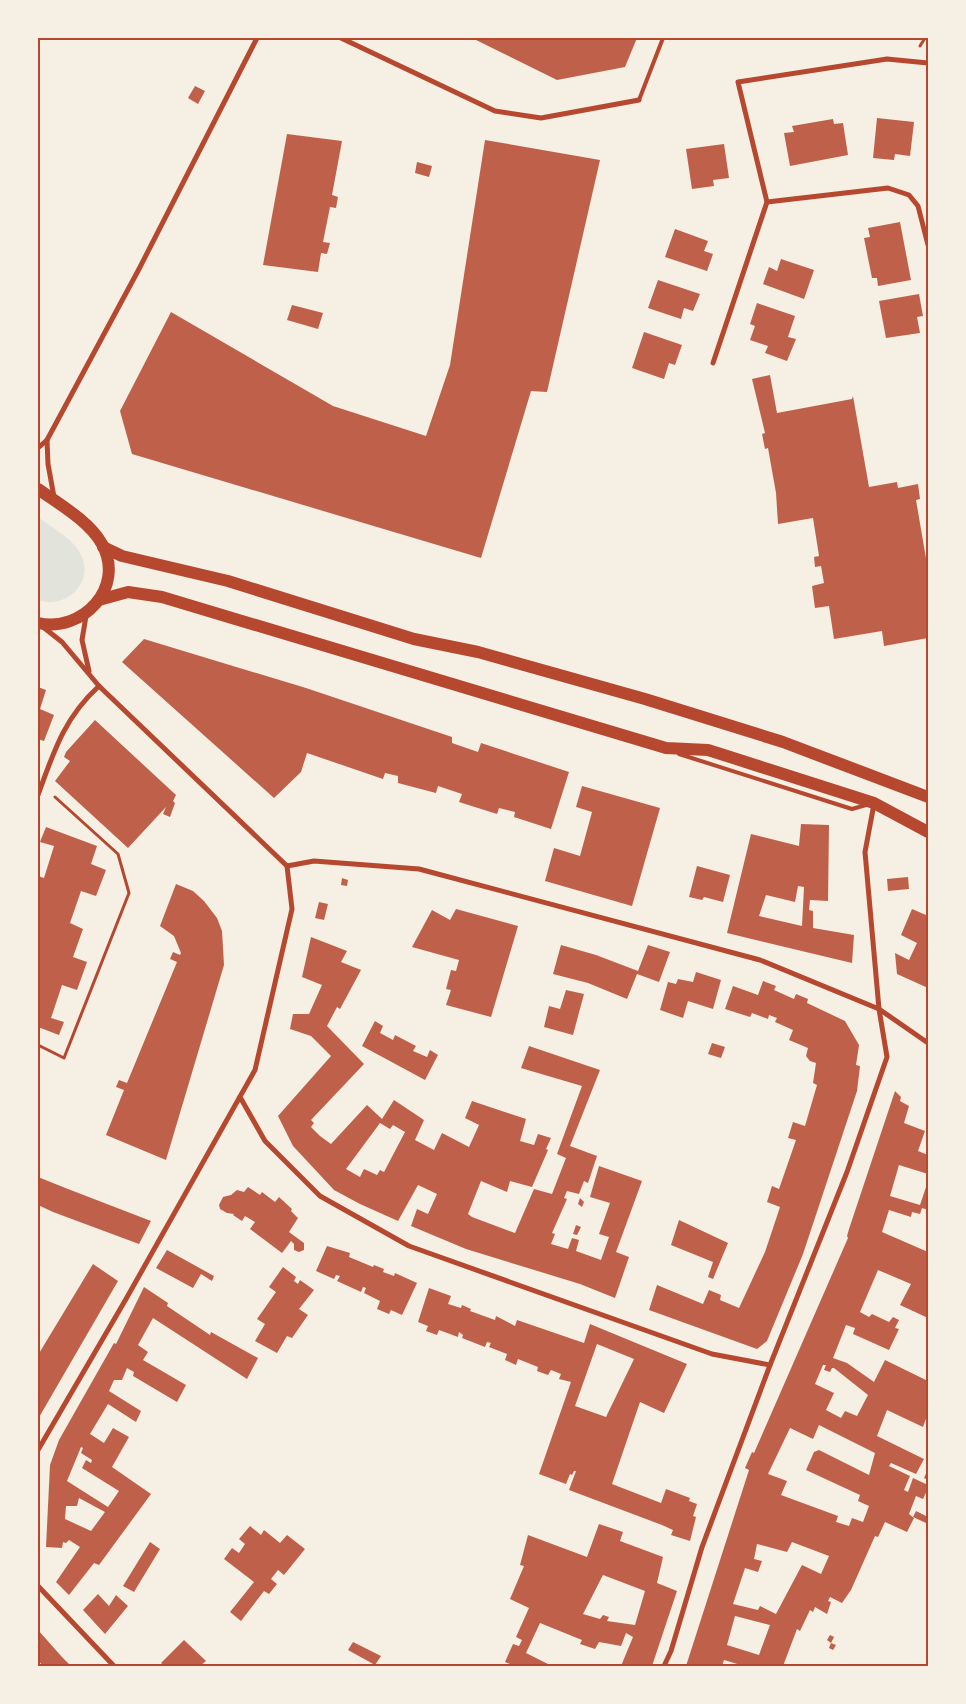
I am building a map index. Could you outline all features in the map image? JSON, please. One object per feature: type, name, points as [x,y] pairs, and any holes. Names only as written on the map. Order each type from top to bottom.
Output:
[{"type":"main road","points":[[38,489],[91,530],[103,547],[107,579],[99,600],[88,612],[64,623],[38,623]]},
{"type":"main road","points":[[103,547],[122,556],[228,581],[414,639],[478,652],[645,699],[783,742],[928,797]]},
{"type":"main road","points":[[99,600],[128,592],[162,597],[666,748],[708,750],[874,803],[928,832]]},
{"type":"street","points":[[38,448],[47,440],[139,269],[257,38]]},
{"type":"street","points":[[341,38],[495,112],[541,118],[639,100]]},
{"type":"street","points":[[712,363],[767,202],[738,82],[887,59],[928,63]]},
{"type":"street","points":[[767,202],[888,188],[909,195],[918,206],[928,245]]},
{"type":"street","points":[[47,440],[48,464],[55,502]]},
{"type":"street","points":[[88,612],[84,620],[82,640],[91,676]]},
{"type":"street","points":[[38,623],[62,642],[99,686],[287,866],[292,909],[255,1070],[126,1299],[38,1450]]},
{"type":"street","points":[[38,794],[58,742],[80,703],[99,686]]},
{"type":"street","points":[[664,1666],[702,1547],[770,1365],[847,1172],[887,1057],[880,1009],[865,852],[874,803]]},
{"type":"street","points":[[287,866],[314,861],[419,869],[760,960],[880,1009],[928,1043]]},
{"type":"street","points":[[240,1096],[265,1141],[320,1196],[409,1246],[712,1354],[770,1365]]},
{"type":"street","points":[[38,1586],[114,1666]]},
{"type":"lane","points":[[639,100],[663,38]]},
{"type":"path","points":[[38,1045],[64,1058],[129,893],[118,854],[41,785]]},
{"type":"shaded area","points":[[38,517],[62,534],[78,549],[84,565],[84,575],[81,584],[67,598],[58,601],[38,600]]},
{"type":"building","points":[[472,38],[637,38],[625,67],[557,80]]},
{"type":"building","points":[[195,86],[205,91],[198,104],[188,98]]},
{"type":"building","points":[[877,118],[914,122],[910,156],[895,154],[894,160],[873,158]]},
{"type":"building","points":[[833,119],[834,124],[843,123],[848,155],[790,166],[784,133],[794,132],[792,126]]},
{"type":"building","points":[[287,134],[342,141],[332,195],[338,197],[336,208],[330,207],[323,242],[330,243],[327,254],[321,253],[318,272],[263,265]]},
{"type":"building","points":[[485,140],[600,160],[547,392],[531,391],[481,558],[132,454],[120,411],[171,312],[333,406],[426,436],[450,365]]},
{"type":"building","points":[[724,144],[729,178],[713,180],[714,186],[692,189],[686,149]]},
{"type":"building","points":[[417,162],[432,166],[429,177],[415,173]]},
{"type":"building","points":[[900,222],[911,280],[878,286],[877,278],[872,278],[864,238],[870,237],[868,228]]},
{"type":"building","points":[[675,229],[708,241],[704,251],[713,254],[707,271],[665,257]]},
{"type":"building","points":[[781,259],[814,270],[804,299],[763,284],[769,267],[777,271]]},
{"type":"building","points":[[658,280],[700,294],[693,311],[684,308],[681,319],[648,308]]},
{"type":"building","points":[[919,294],[923,316],[917,317],[920,333],[886,338],[879,301]]},
{"type":"building","points":[[757,303],[795,316],[788,337],[796,339],[787,361],[765,353],[768,346],[750,340],[755,326],[750,324]]},
{"type":"building","points":[[292,305],[323,313],[318,329],[287,320]]},
{"type":"building","points":[[644,332],[682,345],[675,365],[669,363],[664,379],[632,368]]},
{"type":"building","points":[[770,375],[777,413],[852,399],[853,396],[869,487],[897,482],[898,488],[918,484],[920,499],[916,500],[928,570],[928,638],[884,646],[882,631],[834,639],[829,606],[815,608],[812,586],[824,583],[821,566],[815,567],[814,557],[819,556],[813,518],[778,524],[776,493],[768,448],[765,449],[762,434],[765,433],[752,379]]},
{"type":"building","points":[[144,639],[306,688],[452,737],[452,743],[478,752],[481,743],[569,772],[551,829],[514,817],[515,812],[499,808],[497,814],[459,802],[462,794],[438,786],[436,793],[398,783],[398,776],[385,773],[383,779],[307,753],[301,772],[274,798],[122,662]]},
{"type":"building","points":[[38,687],[46,690],[40,709],[54,715],[44,741],[38,739]]},
{"type":"building","points":[[95,720],[176,795],[170,817],[163,814],[166,807],[128,848],[55,781],[70,761],[64,757],[66,752]]},
{"type":"building","points":[[582,786],[660,808],[632,906],[545,881],[554,848],[580,856],[592,812],[576,807]]},
{"type":"building","points":[[801,824],[829,825],[828,901],[810,900],[809,910],[813,911],[813,928],[854,935],[852,963],[727,933],[751,834],[799,846]],"holes":[[[798,886],[804,887],[802,926],[759,916],[766,895],[795,902]]]},
{"type":"building","points":[[46,827],[97,846],[91,864],[106,870],[96,896],[81,891],[70,923],[83,929],[73,957],[87,962],[77,990],[62,985],[51,1018],[64,1022],[59,1035],[38,1027],[38,876],[44,878],[54,846],[40,842]]},
{"type":"building","points":[[697,866],[730,875],[723,902],[704,897],[702,900],[689,897]]},
{"type":"building","points":[[908,877],[909,889],[888,891],[887,879]]},
{"type":"building","points":[[342,878],[348,880],[347,886],[341,885]]},
{"type":"building","points":[[176,884],[193,891],[204,901],[217,918],[222,931],[224,965],[166,1160],[106,1135],[124,1090],[116,1087],[119,1080],[127,1083],[177,962],[170,959],[173,952],[180,955],[181,953],[174,936],[160,926]]},
{"type":"building","points":[[319,902],[328,904],[324,920],[315,918]]},
{"type":"building","points":[[456,909],[518,926],[491,1017],[446,1005],[451,990],[446,989],[451,970],[456,971],[459,960],[412,947],[432,910],[450,920]]},
{"type":"building","points":[[912,909],[926,915],[928,912],[928,988],[897,974],[895,953],[909,960],[917,943],[901,935]]},
{"type":"building","points":[[311,937],[347,951],[341,962],[361,970],[340,1009],[337,1007],[327,1026],[364,1064],[311,1120],[314,1123],[311,1127],[331,1144],[367,1105],[382,1119],[394,1100],[424,1120],[415,1140],[434,1150],[442,1133],[469,1147],[479,1125],[465,1118],[472,1101],[526,1119],[520,1141],[534,1145],[538,1134],[551,1138],[546,1149],[548,1150],[532,1187],[510,1181],[507,1192],[481,1181],[468,1214],[515,1233],[534,1189],[552,1194],[566,1158],[557,1154],[582,1086],[521,1068],[529,1046],[600,1070],[570,1146],[597,1156],[588,1183],[584,1181],[579,1194],[567,1191],[564,1198],[567,1199],[552,1233],[555,1234],[551,1244],[568,1249],[572,1238],[579,1240],[576,1251],[601,1260],[609,1237],[599,1234],[610,1203],[590,1197],[599,1166],[642,1181],[616,1252],[629,1257],[615,1298],[580,1284],[466,1249],[411,1226],[417,1209],[428,1214],[437,1194],[418,1185],[398,1221],[334,1190],[293,1146],[278,1116],[331,1056],[311,1036],[290,1029],[293,1014],[309,1014],[322,985],[302,977]],"holes":[[[380,1123],[390,1129],[393,1125],[405,1132],[384,1172],[380,1170],[377,1175],[364,1169],[360,1177],[346,1169]]]},
{"type":"building","points":[[561,945],[596,955],[638,971],[648,945],[670,952],[659,982],[637,974],[627,999],[588,983],[553,974]]},
{"type":"building","points":[[696,972],[721,980],[713,1009],[688,1001],[683,1018],[660,1010],[668,982],[676,984],[678,979],[693,982]]},
{"type":"building","points":[[763,981],[776,986],[774,990],[794,999],[796,994],[808,999],[807,1003],[845,1021],[859,1045],[856,1065],[860,1066],[857,1091],[803,1254],[767,1341],[757,1349],[649,1310],[657,1285],[703,1304],[709,1290],[721,1295],[720,1300],[739,1308],[765,1252],[780,1207],[767,1202],[772,1186],[779,1189],[796,1140],[788,1138],[793,1122],[805,1126],[817,1085],[813,1083],[816,1063],[810,1061],[806,1056],[808,1048],[789,1040],[793,1030],[775,1022],[777,1018],[769,1015],[768,1019],[752,1013],[750,1017],[725,1009],[733,986],[758,995]]},
{"type":"building","points":[[566,990],[584,994],[573,1035],[544,1027],[549,1006],[560,1009]]},
{"type":"building","points":[[375,1021],[383,1026],[380,1033],[393,1040],[395,1035],[416,1046],[413,1051],[427,1057],[430,1050],[438,1055],[425,1080],[362,1046]]},
{"type":"building","points":[[712,1043],[725,1047],[721,1058],[708,1054]]},
{"type":"building","points":[[895,1091],[901,1097],[900,1101],[909,1106],[904,1123],[925,1131],[918,1151],[928,1155],[928,1174],[899,1165],[890,1196],[920,1205],[928,1181],[928,1210],[922,1208],[920,1214],[912,1212],[911,1217],[889,1210],[882,1232],[928,1252],[928,1318],[900,1305],[911,1284],[878,1270],[860,1312],[869,1317],[872,1314],[889,1322],[893,1317],[899,1320],[895,1328],[899,1329],[889,1350],[853,1334],[855,1328],[846,1325],[833,1358],[847,1363],[874,1382],[885,1360],[928,1381],[928,1413],[923,1427],[887,1410],[877,1436],[924,1459],[916,1474],[891,1463],[889,1466],[910,1476],[904,1490],[908,1492],[913,1478],[928,1485],[928,1488],[923,1499],[916,1496],[909,1514],[914,1518],[907,1532],[885,1522],[878,1537],[875,1536],[851,1590],[842,1603],[830,1597],[828,1601],[831,1602],[827,1614],[815,1607],[813,1612],[810,1610],[800,1631],[797,1629],[783,1666],[744,1666],[724,1660],[722,1666],[686,1666],[749,1470],[745,1468],[752,1452],[754,1453],[848,1238],[847,1236]],"holes":[[[823,1365],[826,1365],[824,1370],[830,1372],[834,1368],[868,1395],[857,1416],[845,1411],[841,1418],[826,1410],[834,1393],[815,1384]],[[819,1425],[875,1453],[869,1475],[819,1450],[814,1452],[806,1470],[860,1495],[858,1501],[869,1506],[863,1522],[852,1518],[849,1526],[836,1522],[838,1516],[781,1495],[787,1481],[768,1474],[790,1428],[813,1439]],[[792,1542],[829,1556],[821,1574],[802,1565],[776,1614],[760,1606],[758,1610],[733,1604],[745,1568],[758,1572],[762,1561],[754,1559],[757,1544],[787,1552]],[[735,1616],[770,1625],[759,1655],[727,1645]]]},
{"type":"building","points":[[38,1177],[151,1221],[139,1244],[53,1212],[38,1205]]},
{"type":"building","points":[[248,1187],[260,1195],[262,1192],[275,1202],[279,1197],[292,1209],[291,1211],[298,1218],[289,1232],[304,1243],[304,1250],[299,1252],[294,1250],[294,1244],[291,1241],[282,1253],[250,1229],[255,1222],[245,1216],[242,1221],[234,1214],[220,1209],[219,1205],[223,1197],[231,1195],[237,1190],[244,1192]]},
{"type":"building","points":[[580,1198],[584,1202],[582,1207],[578,1204]]},
{"type":"building","points":[[679,1220],[728,1243],[713,1279],[708,1277],[713,1262],[671,1245]]},
{"type":"building","points":[[576,1225],[581,1227],[577,1235],[573,1234]]},
{"type":"building","points":[[327,1246],[350,1253],[349,1257],[373,1267],[374,1265],[384,1269],[383,1272],[394,1276],[395,1273],[417,1283],[402,1315],[391,1310],[389,1314],[377,1309],[380,1301],[364,1293],[366,1288],[363,1287],[361,1292],[337,1281],[340,1276],[336,1275],[334,1279],[316,1271]]},
{"type":"building","points":[[167,1250],[214,1276],[212,1281],[201,1274],[193,1288],[156,1268]]},
{"type":"building","points":[[93,1264],[118,1281],[38,1419],[38,1355]]},
{"type":"building","points":[[283,1267],[296,1277],[294,1281],[298,1284],[300,1280],[314,1290],[299,1309],[308,1315],[292,1338],[287,1336],[277,1353],[255,1341],[265,1324],[257,1319],[276,1292],[269,1287]]},
{"type":"building","points":[[144,1287],[168,1303],[167,1306],[210,1335],[211,1332],[258,1358],[247,1379],[153,1318],[138,1345],[148,1352],[143,1360],[186,1385],[177,1402],[133,1376],[134,1372],[127,1368],[122,1380],[114,1380],[109,1391],[141,1411],[136,1422],[108,1404],[90,1434],[104,1443],[113,1428],[129,1437],[112,1467],[151,1494],[99,1565],[94,1563],[69,1595],[56,1582],[80,1547],[69,1540],[66,1543],[63,1542],[62,1548],[46,1547],[50,1465],[59,1440],[114,1343],[116,1344]],"holes":[[[81,1447],[83,1448],[81,1453],[92,1460],[91,1463],[86,1460],[82,1468],[119,1491],[108,1507],[67,1481]],[[79,1498],[105,1512],[91,1531],[65,1519],[66,1506],[77,1506]]]},
{"type":"building","points":[[429,1288],[451,1296],[448,1304],[461,1308],[462,1305],[471,1309],[470,1311],[495,1320],[496,1316],[515,1326],[517,1320],[584,1343],[590,1324],[687,1364],[664,1413],[640,1402],[612,1484],[661,1503],[666,1489],[690,1498],[689,1501],[697,1504],[693,1516],[696,1517],[690,1541],[671,1535],[673,1530],[662,1525],[569,1490],[576,1471],[572,1475],[570,1474],[566,1484],[539,1474],[571,1382],[559,1379],[561,1374],[551,1370],[548,1375],[537,1371],[538,1367],[518,1359],[516,1365],[505,1360],[507,1354],[489,1347],[491,1343],[487,1342],[485,1347],[462,1338],[463,1335],[459,1332],[458,1337],[439,1330],[437,1335],[426,1331],[428,1326],[418,1322]],"holes":[[[597,1344],[634,1359],[606,1417],[575,1406]]]},
{"type":"building","points":[[928,1469],[928,1480],[924,1478]]},
{"type":"building","points":[[916,1511],[928,1517],[926,1523],[913,1517]]},
{"type":"building","points":[[599,1524],[623,1532],[620,1541],[663,1557],[657,1583],[677,1591],[652,1666],[621,1666],[633,1637],[626,1633],[621,1646],[599,1642],[595,1649],[580,1644],[582,1640],[540,1623],[526,1653],[552,1666],[508,1666],[510,1664],[505,1662],[513,1644],[519,1646],[522,1640],[516,1637],[529,1608],[510,1599],[524,1566],[520,1565],[528,1535],[587,1557]],"holes":[[[603,1575],[645,1591],[635,1625],[607,1621],[609,1617],[603,1615],[600,1619],[583,1614]]]},
{"type":"building","points":[[250,1526],[261,1535],[264,1530],[280,1543],[287,1535],[305,1549],[284,1575],[278,1570],[271,1579],[277,1584],[269,1594],[264,1591],[241,1621],[230,1612],[254,1582],[224,1559],[232,1548],[239,1553],[245,1544],[239,1539]]},
{"type":"building","points":[[150,1542],[160,1549],[134,1592],[123,1586]]},
{"type":"building","points":[[98,1594],[109,1606],[116,1595],[128,1606],[105,1634],[83,1610]]},
{"type":"building","points":[[38,1630],[71,1666],[43,1666],[38,1660]]},
{"type":"building","points":[[830,1635],[834,1637],[831,1643],[827,1640]]},
{"type":"building","points":[[184,1640],[206,1661],[200,1666],[165,1666],[161,1663]]},
{"type":"building","points":[[353,1642],[381,1656],[375,1665],[348,1650]]},
{"type":"building","points":[[831,1643],[836,1645],[833,1650],[829,1648]]}]
